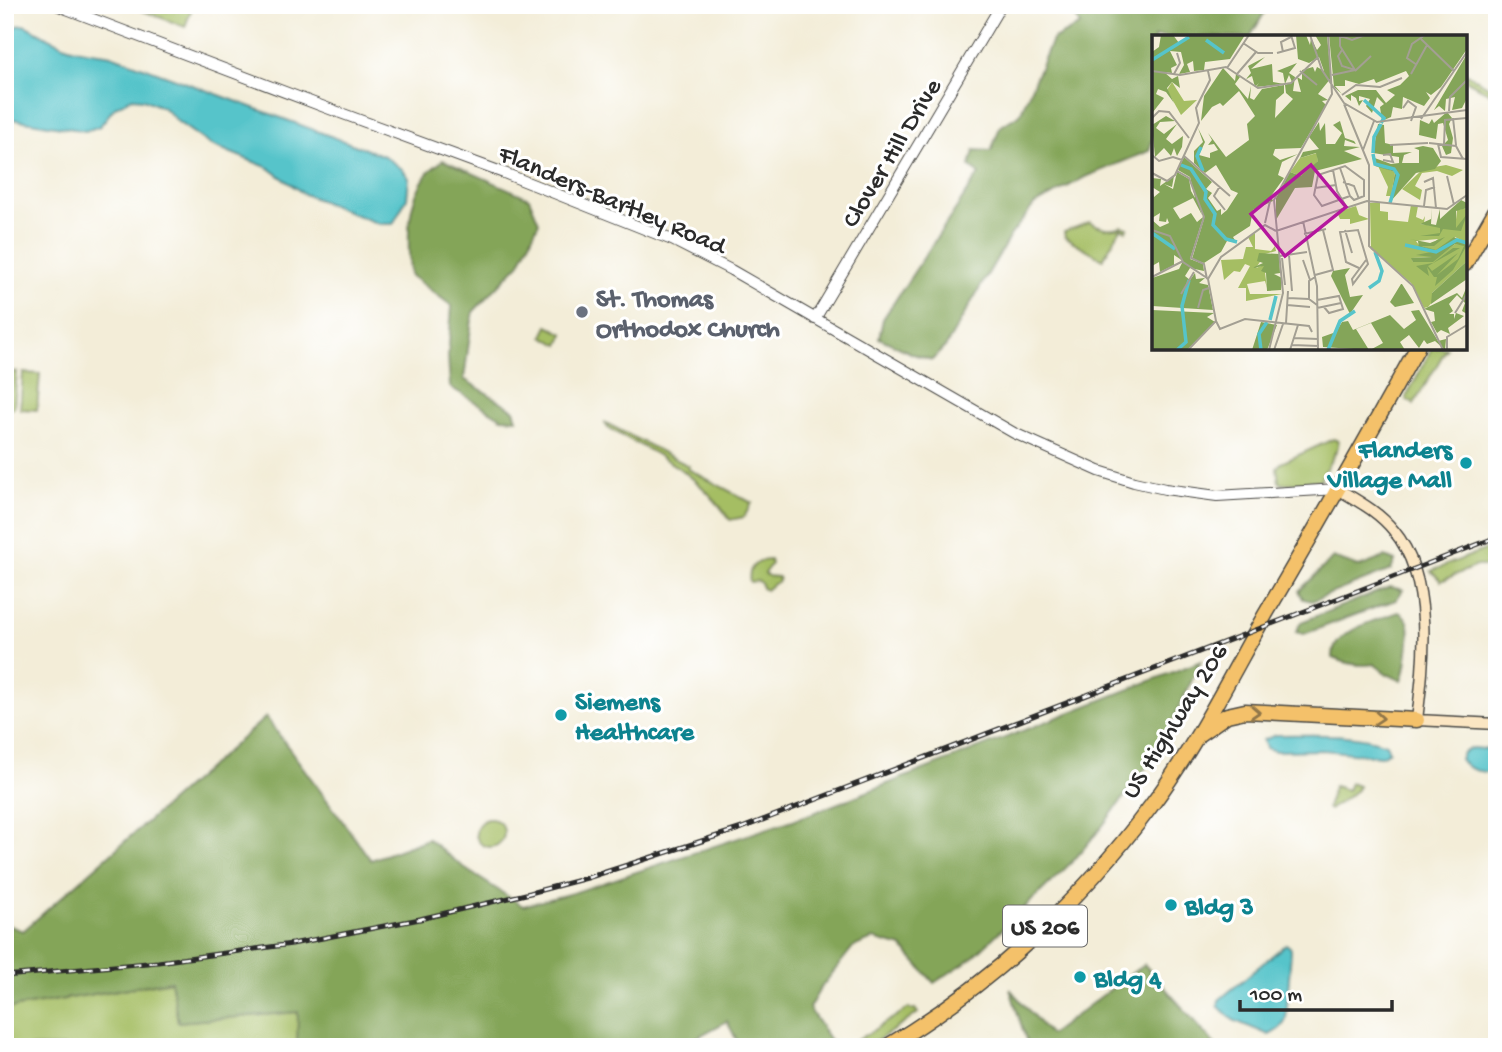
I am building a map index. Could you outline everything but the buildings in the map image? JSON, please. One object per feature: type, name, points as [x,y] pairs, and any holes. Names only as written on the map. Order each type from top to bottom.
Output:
[{"type":"highway","points":[[1467,260],[1497,208]]},
{"type":"highway","name":"US Highway 206","points":[[886,1047],[976,985],[1026,944],[1060,912],[1151,806],[1197,736],[1416,350]]},
{"type":"highway","points":[[1197,736],[1227,715],[1245,711],[1417,720]]},
{"type":"main road","points":[[1338,489],[1361,502],[1394,529],[1405,545],[1412,564],[1420,592],[1423,626],[1417,720],[1497,724]]},
{"type":"street","name":"Flanders-Bartley Road","points":[[56,5],[504,173],[690,248],[1014,433],[1069,459],[1121,478],[1165,489],[1217,496],[1338,489]]},
{"type":"street","name":"Clover Hill Drive","points":[[815,319],[1001,5]]},
{"type":"street","points":[[1487,5],[1497,11]]},
{"type":"green space","points":[[128,5],[193,5],[185,27]]},
{"type":"green space","points":[[1072,5],[1269,5],[1251,35],[1152,35],[1152,141],[1149,151],[1085,177],[1034,205],[1010,236],[946,346],[932,360],[879,338],[883,319],[979,174],[970,166],[974,150],[991,151],[1000,127],[1020,114],[1052,40],[1080,25],[1071,10]]},
{"type":"green space","points":[[1467,74],[1497,91],[1497,97],[1467,81]]},
{"type":"green space","points":[[443,160],[529,198],[539,222],[520,263],[473,312],[464,379],[514,410],[517,419],[502,418],[450,387],[448,356],[452,306],[410,275],[411,211],[428,172]]},
{"type":"green space","points":[[1089,222],[1105,228],[1122,226],[1128,228],[1126,231],[1121,228],[1103,259],[1065,237],[1064,232]]},
{"type":"green space","points":[[548,326],[564,334],[559,345],[543,336]]},
{"type":"green space","points":[[1431,350],[1446,350],[1414,404],[1406,397]]},
{"type":"green space","points":[[5,371],[17,372],[14,408],[5,408]]},
{"type":"green space","points":[[23,373],[40,374],[37,410],[20,409]]},
{"type":"green space","points":[[604,422],[689,466],[688,469],[752,503],[744,517],[730,520],[704,488],[690,476],[660,456],[608,428]]},
{"type":"green space","points":[[1333,439],[1338,441],[1338,447],[1320,480],[1282,484],[1279,482],[1277,468],[1281,463]]},
{"type":"green space","points":[[1497,545],[1497,566],[1476,566],[1441,581],[1431,571]]},
{"type":"green space","points":[[1385,557],[1395,561],[1391,570],[1312,601],[1303,599],[1299,591],[1333,558],[1359,567]]},
{"type":"green space","points":[[770,560],[771,564],[765,574],[778,577],[779,581],[766,590],[758,581],[750,582],[750,573],[757,563]]},
{"type":"green space","points":[[1390,587],[1403,590],[1396,600],[1304,634],[1296,632],[1301,622]]},
{"type":"green space","points":[[1399,612],[1407,619],[1409,630],[1402,681],[1374,664],[1353,664],[1333,658],[1335,647],[1346,635],[1363,625]]},
{"type":"green space","points":[[1201,661],[1159,750],[1101,828],[1074,860],[972,958],[934,983],[902,947],[873,939],[853,947],[820,989],[809,1008],[832,1047],[740,1047],[727,1021],[679,1047],[297,1047],[298,1012],[178,1022],[171,981],[5,1009],[5,924],[23,931],[266,717],[371,860],[428,839],[467,870],[523,906],[576,892],[808,815]]},
{"type":"green space","points":[[1350,783],[1358,786],[1357,790],[1329,810],[1327,808],[1334,786],[1347,790]]},
{"type":"green space","points":[[490,819],[500,823],[504,833],[500,843],[490,847],[480,843],[476,833],[480,823]]},
{"type":"green space","points":[[1144,964],[1217,1047],[1024,1047],[1027,1043],[1010,989],[1050,1035]]},
{"type":"green space","points":[[172,981],[178,1022],[299,1012],[297,1047],[5,1047],[5,1009]]},
{"type":"green space","points":[[909,1008],[918,1013],[867,1047],[856,1047],[853,1043]]},
{"type":"water","points":[[23,25],[65,46],[111,55],[384,156],[402,169],[409,178],[407,198],[393,224],[379,224],[304,194],[269,168],[209,144],[178,122],[164,108],[143,99],[132,98],[115,107],[100,126],[86,131],[5,118],[5,31]]},
{"type":"water","points":[[1276,735],[1360,738],[1386,744],[1389,751],[1381,756],[1323,750],[1275,751],[1266,748],[1263,740]]},
{"type":"water","points":[[1472,748],[1497,750],[1497,773],[1476,771],[1463,763],[1460,759],[1462,755]]},
{"type":"water","points":[[1286,944],[1291,950],[1284,1023],[1269,1035],[1233,1020],[1218,1006],[1219,1000]]},
{"type":"railway","points":[[5,976],[158,962],[292,944],[420,919],[587,878],[742,828],[1497,537]]},
{"type":"place","name":"St. Thomas Orthodox Church","points":[[582,312]]},
{"type":"place","name":"Flanders Village Mall","points":[[1466,463]]},
{"type":"place","name":"Siemens Healthcare","points":[[561,715]]},
{"type":"place","name":"Bldg 3","points":[[1171,905]]},
{"type":"place","name":"Bldg 4","points":[[1080,977]]}]
